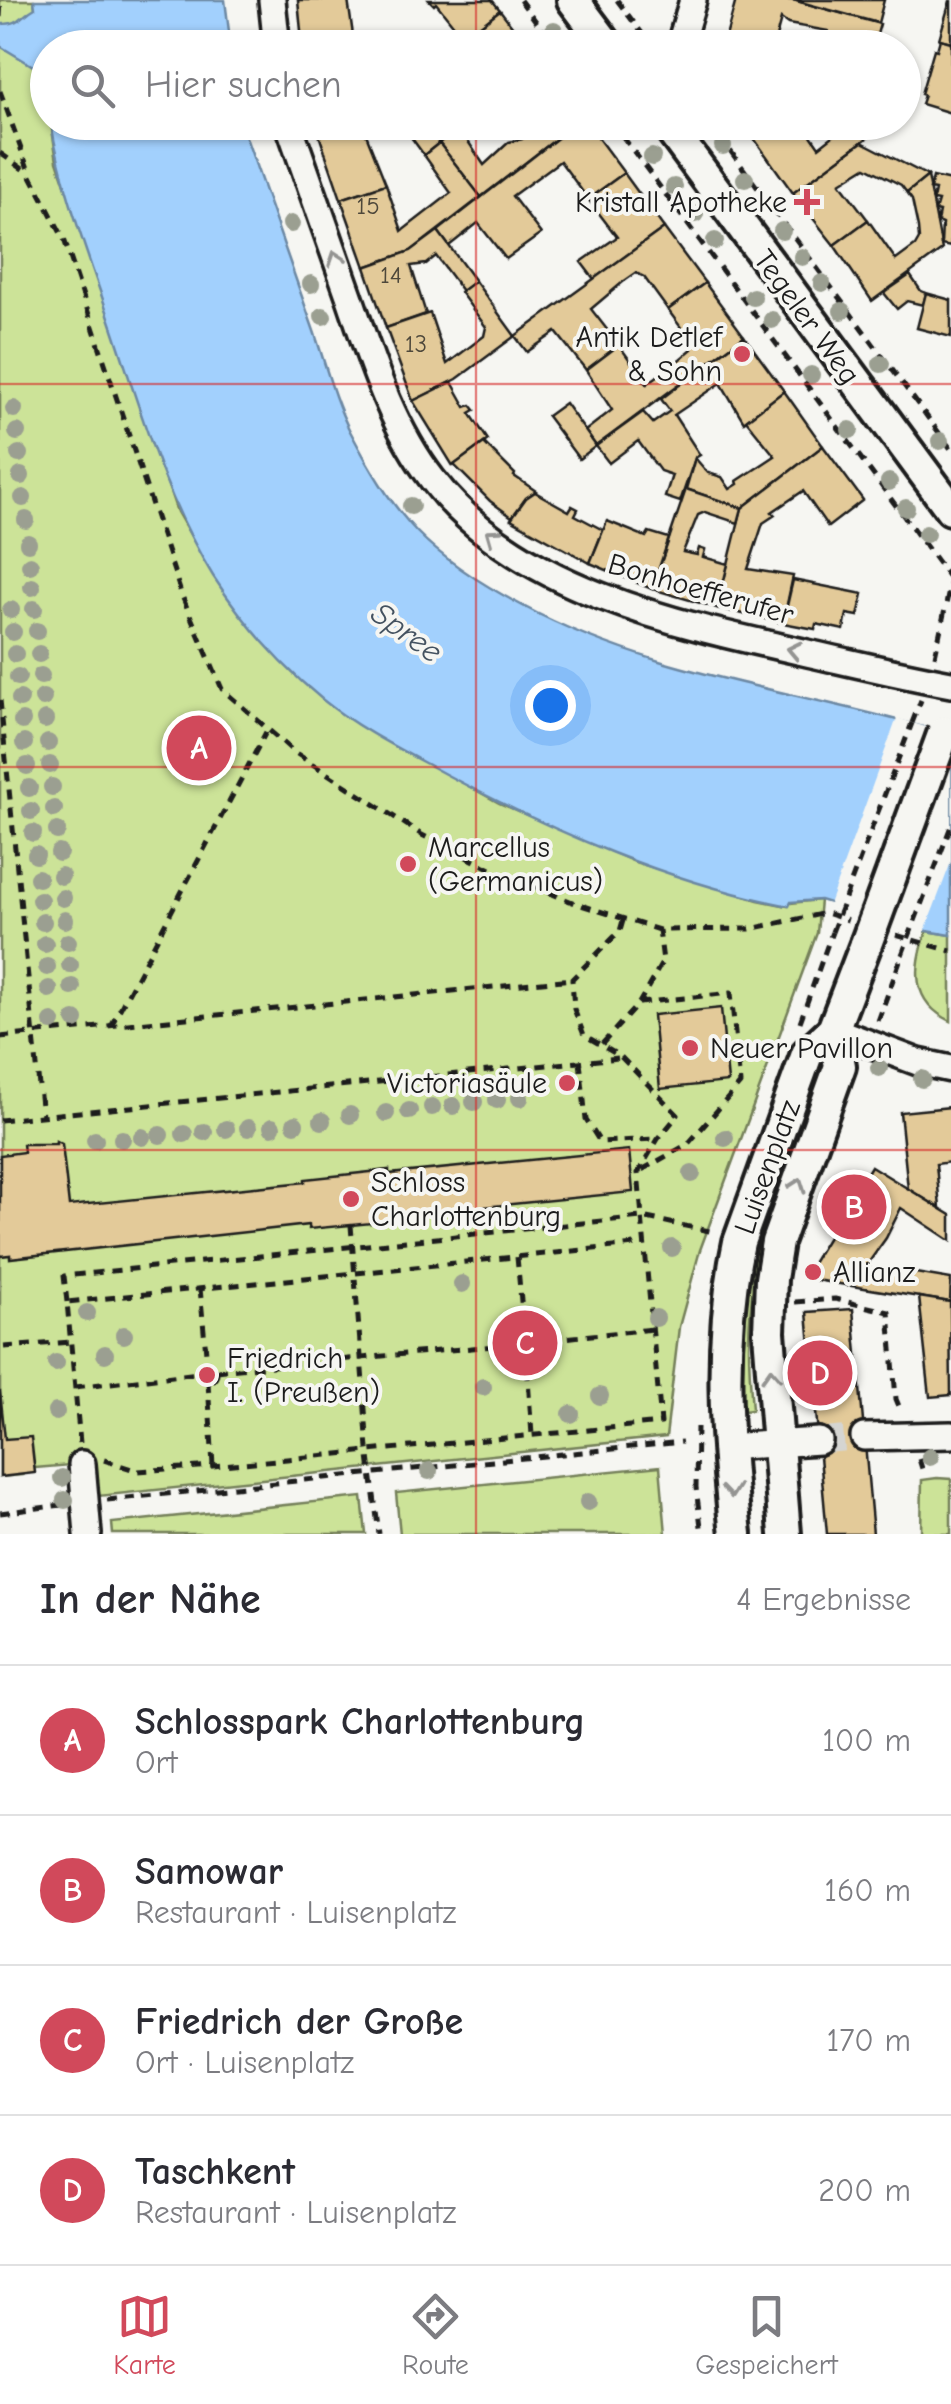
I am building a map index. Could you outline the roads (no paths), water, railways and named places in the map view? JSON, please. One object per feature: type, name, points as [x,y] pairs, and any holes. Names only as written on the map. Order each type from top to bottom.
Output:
[{"type":"main road","points":[[573,0],[596,30]]},
{"type":"main road","name":"Tegeler Weg","points":[[678,140],[951,509]]},
{"type":"main road","points":[[833,1030],[948,723]]},
{"type":"main road","name":"Luisenplatz","points":[[784,1534],[769,1332],[771,1279],[777,1242],[840,1066],[833,1030]]},
{"type":"main road","name":"Luisenplatz","points":[[736,1534],[726,1447],[727,1306],[739,1242],[808,1054],[833,1030]]},
{"type":"street","points":[[272,0],[275,30]]},
{"type":"street","points":[[684,30],[693,0]]},
{"type":"street","name":"Bonhoefferufer","points":[[294,140],[379,382],[403,433],[432,479],[461,512],[542,568],[651,615],[711,632],[951,684]]},
{"type":"street","points":[[833,1030],[918,1062],[951,1069]]},
{"type":"street","points":[[864,1436],[951,1434]]},
{"type":"street","points":[[726,1447],[819,1441]]},
{"type":"street","points":[[82,1459],[88,1534]]},
{"type":"water","points":[[34,0],[225,0],[229,30],[30,30],[30,64],[0,46],[0,24],[12,23],[35,8]]},
{"type":"water","name":"Spree","points":[[55,140],[247,140],[350,431],[380,484],[407,521],[441,554],[523,606],[626,650],[679,667],[951,735],[951,935],[915,929],[820,900],[791,902],[789,906],[744,896],[612,853],[528,816],[413,757],[352,721],[307,687],[237,610],[213,576],[182,518],[145,426],[63,176]]},
{"type":"tunnel","points":[[819,1441],[864,1437]]},
{"type":"place","name":"Kristall Apotheke","points":[[807,202]]},
{"type":"place","name":"Antik Detlef & Sohn","points":[[742,354]]},
{"type":"place","name":"Schlosspark Charlottenburg","points":[[199,748]]},
{"type":"place","name":"Marcellus (Germanicus)","points":[[408,864]]},
{"type":"place","name":"Neuer Pavillon","points":[[690,1048]]},
{"type":"place","name":"Victoriasäule","points":[[567,1083]]},
{"type":"place","name":"Schloss Charlottenburg","points":[[351,1199]]},
{"type":"place","name":"Samowar","points":[[854,1207]]},
{"type":"place","name":"Allianz","points":[[813,1272]]},
{"type":"place","name":"Friedrich der Große","points":[[525,1343]]},
{"type":"place","name":"Taschkent","points":[[820,1373]]},
{"type":"place","name":"Friedrich I. (Preußen)","points":[[207,1375]]}]
